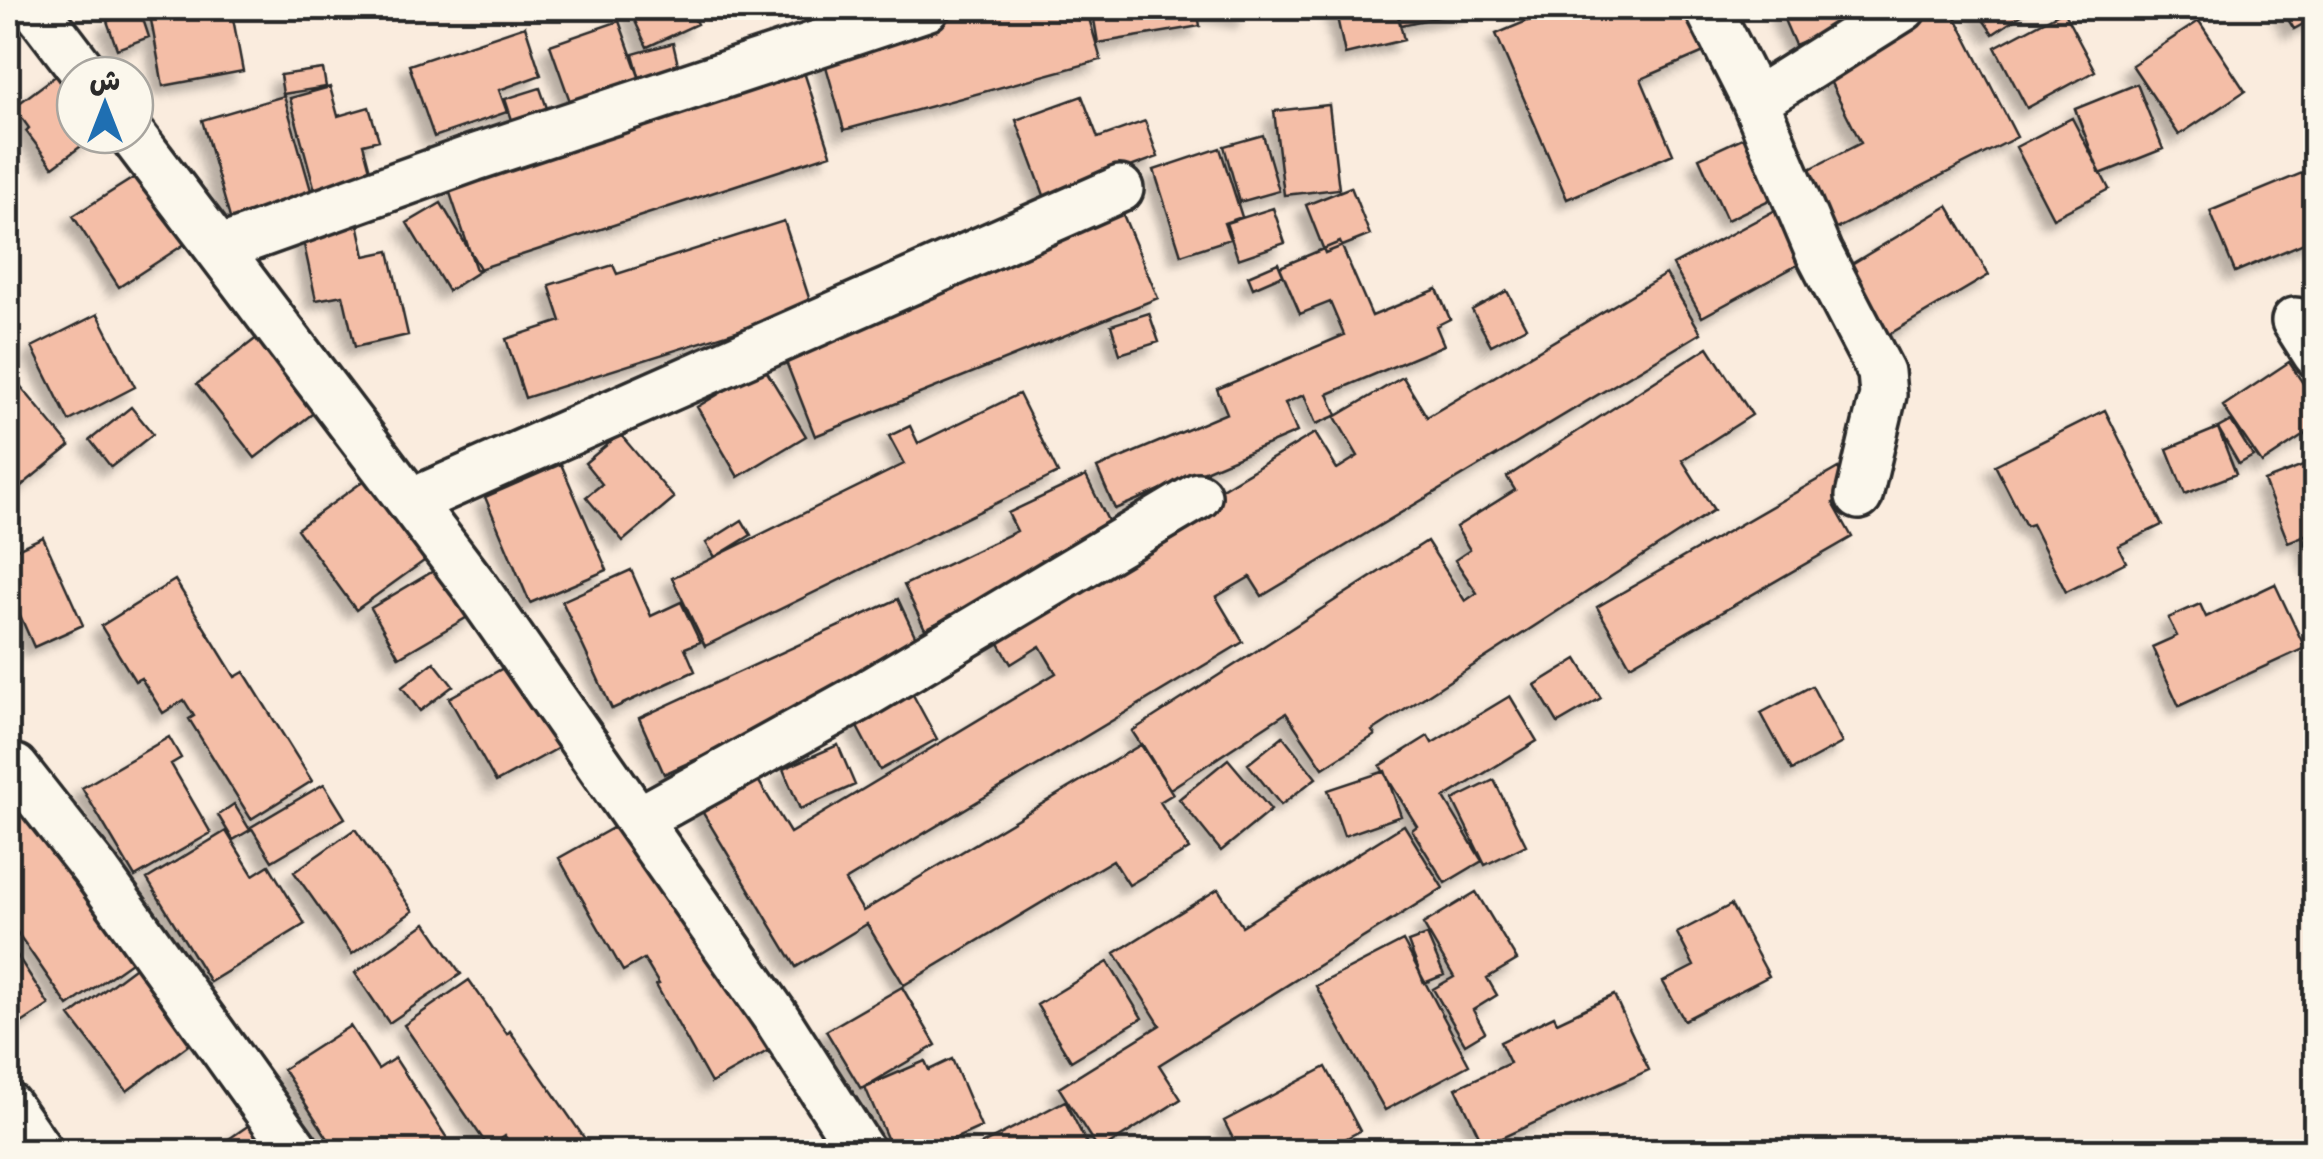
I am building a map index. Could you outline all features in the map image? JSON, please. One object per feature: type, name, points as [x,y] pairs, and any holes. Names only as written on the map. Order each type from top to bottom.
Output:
[{"type":"street","points":[[35,8],[71,55]]},
{"type":"street","points":[[218,249],[473,158],[926,8]]},
{"type":"street","points":[[1708,8],[1756,102],[1819,253],[1880,372],[1883,395],[1859,496]]},
{"type":"street","points":[[1756,102],[1903,8]]},
{"type":"street","points":[[147,155],[473,584],[775,1016],[862,1152]]},
{"type":"street","points":[[411,502],[1120,189]]},
{"type":"street","points":[[638,820],[860,697],[1198,496]]},
{"type":"street","points":[[8,769],[15,768],[96,872],[297,1152]]},
{"type":"street","points":[[8,1106],[40,1152]]},
{"type":"building","points":[[231,8],[243,71],[163,86],[149,9]]},
{"type":"building","points":[[629,8],[689,8],[697,24],[647,47]]},
{"type":"building","points":[[1022,8],[1086,8],[1101,60],[844,130],[822,52],[977,10],[979,19]]},
{"type":"building","points":[[1092,8],[1197,8],[1200,26],[1098,43]]},
{"type":"building","points":[[1197,8],[1248,8],[1246,18]]},
{"type":"building","points":[[1335,8],[1396,8],[1404,40],[1345,54]]},
{"type":"building","points":[[1397,8],[1471,8],[1472,10],[1401,25]]},
{"type":"building","points":[[1558,8],[1694,8],[1711,49],[1641,79],[1673,154],[1567,199],[1496,34]]},
{"type":"building","points":[[1779,8],[1882,8],[1795,45]]},
{"type":"building","points":[[1936,8],[1951,8],[2017,137],[1822,236],[1792,178],[1861,143],[1822,65]]},
{"type":"building","points":[[1975,8],[2032,8],[1993,34]]},
{"type":"building","points":[[2281,8],[2316,8],[2316,17],[2294,29]]},
{"type":"building","points":[[140,10],[149,37],[117,49],[107,21]]},
{"type":"building","points":[[2063,11],[2095,71],[2027,108],[1995,47]]},
{"type":"building","points":[[619,21],[641,82],[572,107],[550,45]]},
{"type":"building","points":[[2199,21],[2245,91],[2179,135],[2132,65]]},
{"type":"building","points":[[525,26],[541,75],[499,90],[507,112],[434,137],[409,65]]},
{"type":"building","points":[[673,43],[679,69],[640,79],[633,54]]},
{"type":"building","points":[[802,66],[831,154],[476,270],[448,187]]},
{"type":"building","points":[[323,69],[326,87],[283,94],[280,75]]},
{"type":"building","points":[[55,76],[55,155],[69,155],[53,167],[26,131],[29,128],[14,107]]},
{"type":"building","points":[[2137,84],[2163,149],[2100,174],[2075,109]]},
{"type":"building","points":[[330,87],[338,116],[369,107],[379,140],[363,144],[371,174],[315,190],[290,98]]},
{"type":"building","points":[[540,88],[547,108],[512,120],[505,99]]},
{"type":"building","points":[[284,96],[314,201],[232,225],[202,120]]},
{"type":"building","points":[[1082,96],[1098,138],[1145,121],[1158,157],[1045,198],[1016,120]]},
{"type":"building","points":[[1329,105],[1339,189],[1284,195],[1274,111]]},
{"type":"building","points":[[2072,118],[2109,189],[2053,218],[2016,147]]},
{"type":"building","points":[[1751,134],[1780,195],[1727,220],[1699,158]]},
{"type":"building","points":[[1263,135],[1279,191],[1240,202],[1224,146]]},
{"type":"building","points":[[1220,148],[1242,217],[1224,223],[1230,239],[1181,255],[1154,170]]},
{"type":"building","points":[[146,170],[191,240],[119,287],[73,216]]},
{"type":"building","points":[[2302,173],[2316,204],[2316,238],[2235,272],[2210,211]]},
{"type":"building","points":[[1351,187],[1370,235],[1325,253],[1306,205]]},
{"type":"building","points":[[441,203],[481,270],[448,291],[407,223]]},
{"type":"building","points":[[1785,205],[1814,256],[1702,317],[1673,265]]},
{"type":"building","points":[[1948,206],[1989,275],[1881,339],[1840,271]]},
{"type":"building","points":[[1273,208],[1285,243],[1238,259],[1226,223]]},
{"type":"building","points":[[1122,212],[1158,298],[815,436],[781,349]]},
{"type":"building","points":[[357,218],[365,256],[389,251],[408,335],[355,347],[343,295],[316,300],[301,231]]},
{"type":"building","points":[[784,221],[812,307],[525,398],[506,339],[561,321],[549,285],[613,265],[617,274]]},
{"type":"building","points":[[1340,242],[1372,316],[1437,289],[1450,319],[1436,326],[1444,345],[1328,394],[1337,415],[1316,424],[1304,395],[1285,403],[1297,432],[1115,509],[1097,468],[1227,413],[1217,389],[1344,335],[1330,302],[1300,314],[1280,267]]},
{"type":"building","points":[[1278,263],[1283,275],[1253,288],[1248,276]]},
{"type":"building","points":[[1666,274],[1701,333],[1262,596],[1250,577],[1216,597],[1243,642],[845,881],[863,911],[1142,744],[1173,794],[1160,802],[1189,849],[1129,885],[1113,860],[904,985],[867,924],[796,967],[697,803],[752,770],[790,833],[1056,673],[1040,646],[1011,664],[990,628],[1315,433],[1337,469],[1358,456],[1335,417],[1403,377],[1427,417]]},
{"type":"building","points":[[1507,291],[1526,327],[1491,345],[1472,310]]},
{"type":"building","points":[[1149,313],[1159,342],[1120,354],[1111,325]]},
{"type":"building","points":[[98,314],[135,387],[69,421],[32,347]]},
{"type":"building","points":[[267,330],[325,404],[255,458],[197,384]]},
{"type":"building","points":[[1708,347],[1752,415],[1682,460],[1714,510],[1372,731],[1375,735],[1323,768],[1286,713],[1170,789],[1132,731],[1427,541],[1465,601],[1477,593],[1455,560],[1470,550],[1456,527],[1515,490],[1507,477]]},
{"type":"building","points":[[2289,362],[2316,403],[2316,427],[2262,463],[2223,406]]},
{"type":"building","points":[[764,367],[806,436],[738,477],[697,407]]},
{"type":"building","points":[[8,371],[70,446],[20,487],[8,472]]},
{"type":"building","points":[[1019,394],[1058,473],[705,646],[672,578],[904,464],[889,436],[910,426],[918,443]]},
{"type":"building","points":[[131,407],[153,434],[111,467],[90,440]]},
{"type":"building","points":[[2105,410],[2162,525],[2118,546],[2126,562],[2066,592],[2032,524],[2026,526],[1995,465]]},
{"type":"building","points":[[2231,421],[2253,456],[2239,464],[2218,428]]},
{"type":"building","points":[[2218,428],[2236,474],[2185,494],[2167,449]]},
{"type":"building","points":[[620,434],[674,498],[623,541],[586,497],[602,484],[585,463]]},
{"type":"building","points":[[2316,461],[2316,531],[2288,542],[2264,481]]},
{"type":"building","points":[[561,464],[607,570],[530,603],[485,497]]},
{"type":"building","points":[[1838,468],[1852,492],[1833,503],[1852,537],[1630,665],[1597,607]]},
{"type":"building","points":[[372,475],[431,556],[356,610],[297,529]]},
{"type":"building","points":[[1086,476],[1116,537],[925,629],[904,585],[1017,531],[1008,513]]},
{"type":"building","points":[[742,520],[751,535],[715,557],[706,543]]},
{"type":"building","points":[[2316,531],[2316,572],[2302,536]]},
{"type":"building","points":[[43,537],[83,625],[34,647],[8,588],[8,553]]},
{"type":"building","points":[[447,563],[476,612],[399,657],[371,608]]},
{"type":"building","points":[[631,570],[651,616],[681,602],[700,642],[685,648],[695,671],[612,709],[562,601]]},
{"type":"building","points":[[175,580],[235,677],[244,672],[312,781],[251,819],[189,719],[194,716],[184,700],[163,713],[141,678],[135,681],[101,626]]},
{"type":"building","points":[[2275,584],[2305,648],[2179,706],[2152,647],[2177,636],[2168,618],[2200,604],[2206,617]]},
{"type":"building","points":[[898,599],[924,655],[664,774],[639,718]]},
{"type":"building","points":[[1577,659],[1601,698],[1558,723],[1535,685]]},
{"type":"building","points":[[516,661],[562,746],[496,782],[449,698]]},
{"type":"building","points":[[434,662],[453,686],[420,711],[402,687]]},
{"type":"building","points":[[1812,686],[1842,743],[1792,770],[1761,713]]},
{"type":"building","points":[[912,693],[937,739],[880,770],[855,723]]},
{"type":"building","points":[[1510,696],[1537,741],[1444,798],[1482,861],[1445,883],[1412,830],[1417,826],[1380,766],[1428,736],[1432,743]]},
{"type":"building","points":[[1283,736],[1316,778],[1281,805],[1248,764]]},
{"type":"building","points":[[169,737],[181,758],[171,764],[211,833],[135,877],[82,788]]},
{"type":"building","points":[[838,745],[855,785],[800,809],[783,769]]},
{"type":"building","points":[[1228,759],[1271,810],[1221,851],[1179,799]]},
{"type":"building","points":[[1385,771],[1401,816],[1344,836],[1328,790]]},
{"type":"building","points":[[8,777],[134,960],[68,1006],[8,919]]},
{"type":"building","points":[[1494,780],[1526,845],[1485,865],[1453,800]]},
{"type":"building","points":[[324,784],[345,818],[272,861],[251,827]]},
{"type":"building","points":[[234,804],[250,830],[233,840],[218,815]]},
{"type":"building","points":[[636,815],[778,1045],[711,1083],[644,959],[623,971],[559,858]]},
{"type":"building","points":[[1404,825],[1443,888],[1159,1065],[1181,1099],[1099,1151],[1059,1088],[1160,1025],[1115,953],[1218,889],[1242,926]]},
{"type":"building","points":[[355,829],[413,911],[352,954],[294,872]]},
{"type":"building","points":[[226,831],[253,875],[269,865],[305,924],[210,982],[147,879]]},
{"type":"building","points":[[1476,892],[1517,960],[1487,978],[1497,995],[1473,1010],[1485,1032],[1465,1044],[1433,989],[1454,977],[1423,924]]},
{"type":"building","points":[[1731,905],[1769,976],[1684,1020],[1663,982],[1694,966],[1677,933]]},
{"type":"building","points":[[426,923],[461,974],[389,1023],[355,973]]},
{"type":"building","points":[[1427,935],[1444,975],[1424,983],[1408,942]]},
{"type":"building","points":[[8,941],[49,1005],[8,1032]]},
{"type":"building","points":[[1403,941],[1469,1065],[1385,1110],[1316,986]]},
{"type":"building","points":[[142,962],[199,1037],[127,1091],[70,1016]]},
{"type":"building","points":[[1108,962],[1142,1018],[1071,1061],[1037,1005]]},
{"type":"building","points":[[469,980],[507,1034],[510,1031],[594,1152],[515,1152],[505,1136],[489,1148],[404,1025]]},
{"type":"building","points":[[902,987],[936,1045],[861,1089],[826,1031]]},
{"type":"building","points":[[1614,995],[1649,1070],[1484,1146],[1456,1088],[1510,1063],[1500,1042],[1554,1016],[1557,1022]]},
{"type":"building","points":[[350,1026],[378,1069],[395,1058],[456,1152],[350,1152],[344,1142],[334,1148],[283,1069]]},
{"type":"building","points":[[952,1059],[981,1127],[925,1152],[893,1152],[865,1087],[925,1061],[929,1070]]},
{"type":"building","points":[[1326,1067],[1360,1131],[1320,1152],[1240,1152],[1224,1121]]},
{"type":"building","points":[[1065,1101],[1091,1152],[967,1152]]},
{"type":"building","points":[[252,1123],[271,1152],[210,1152]]}]
